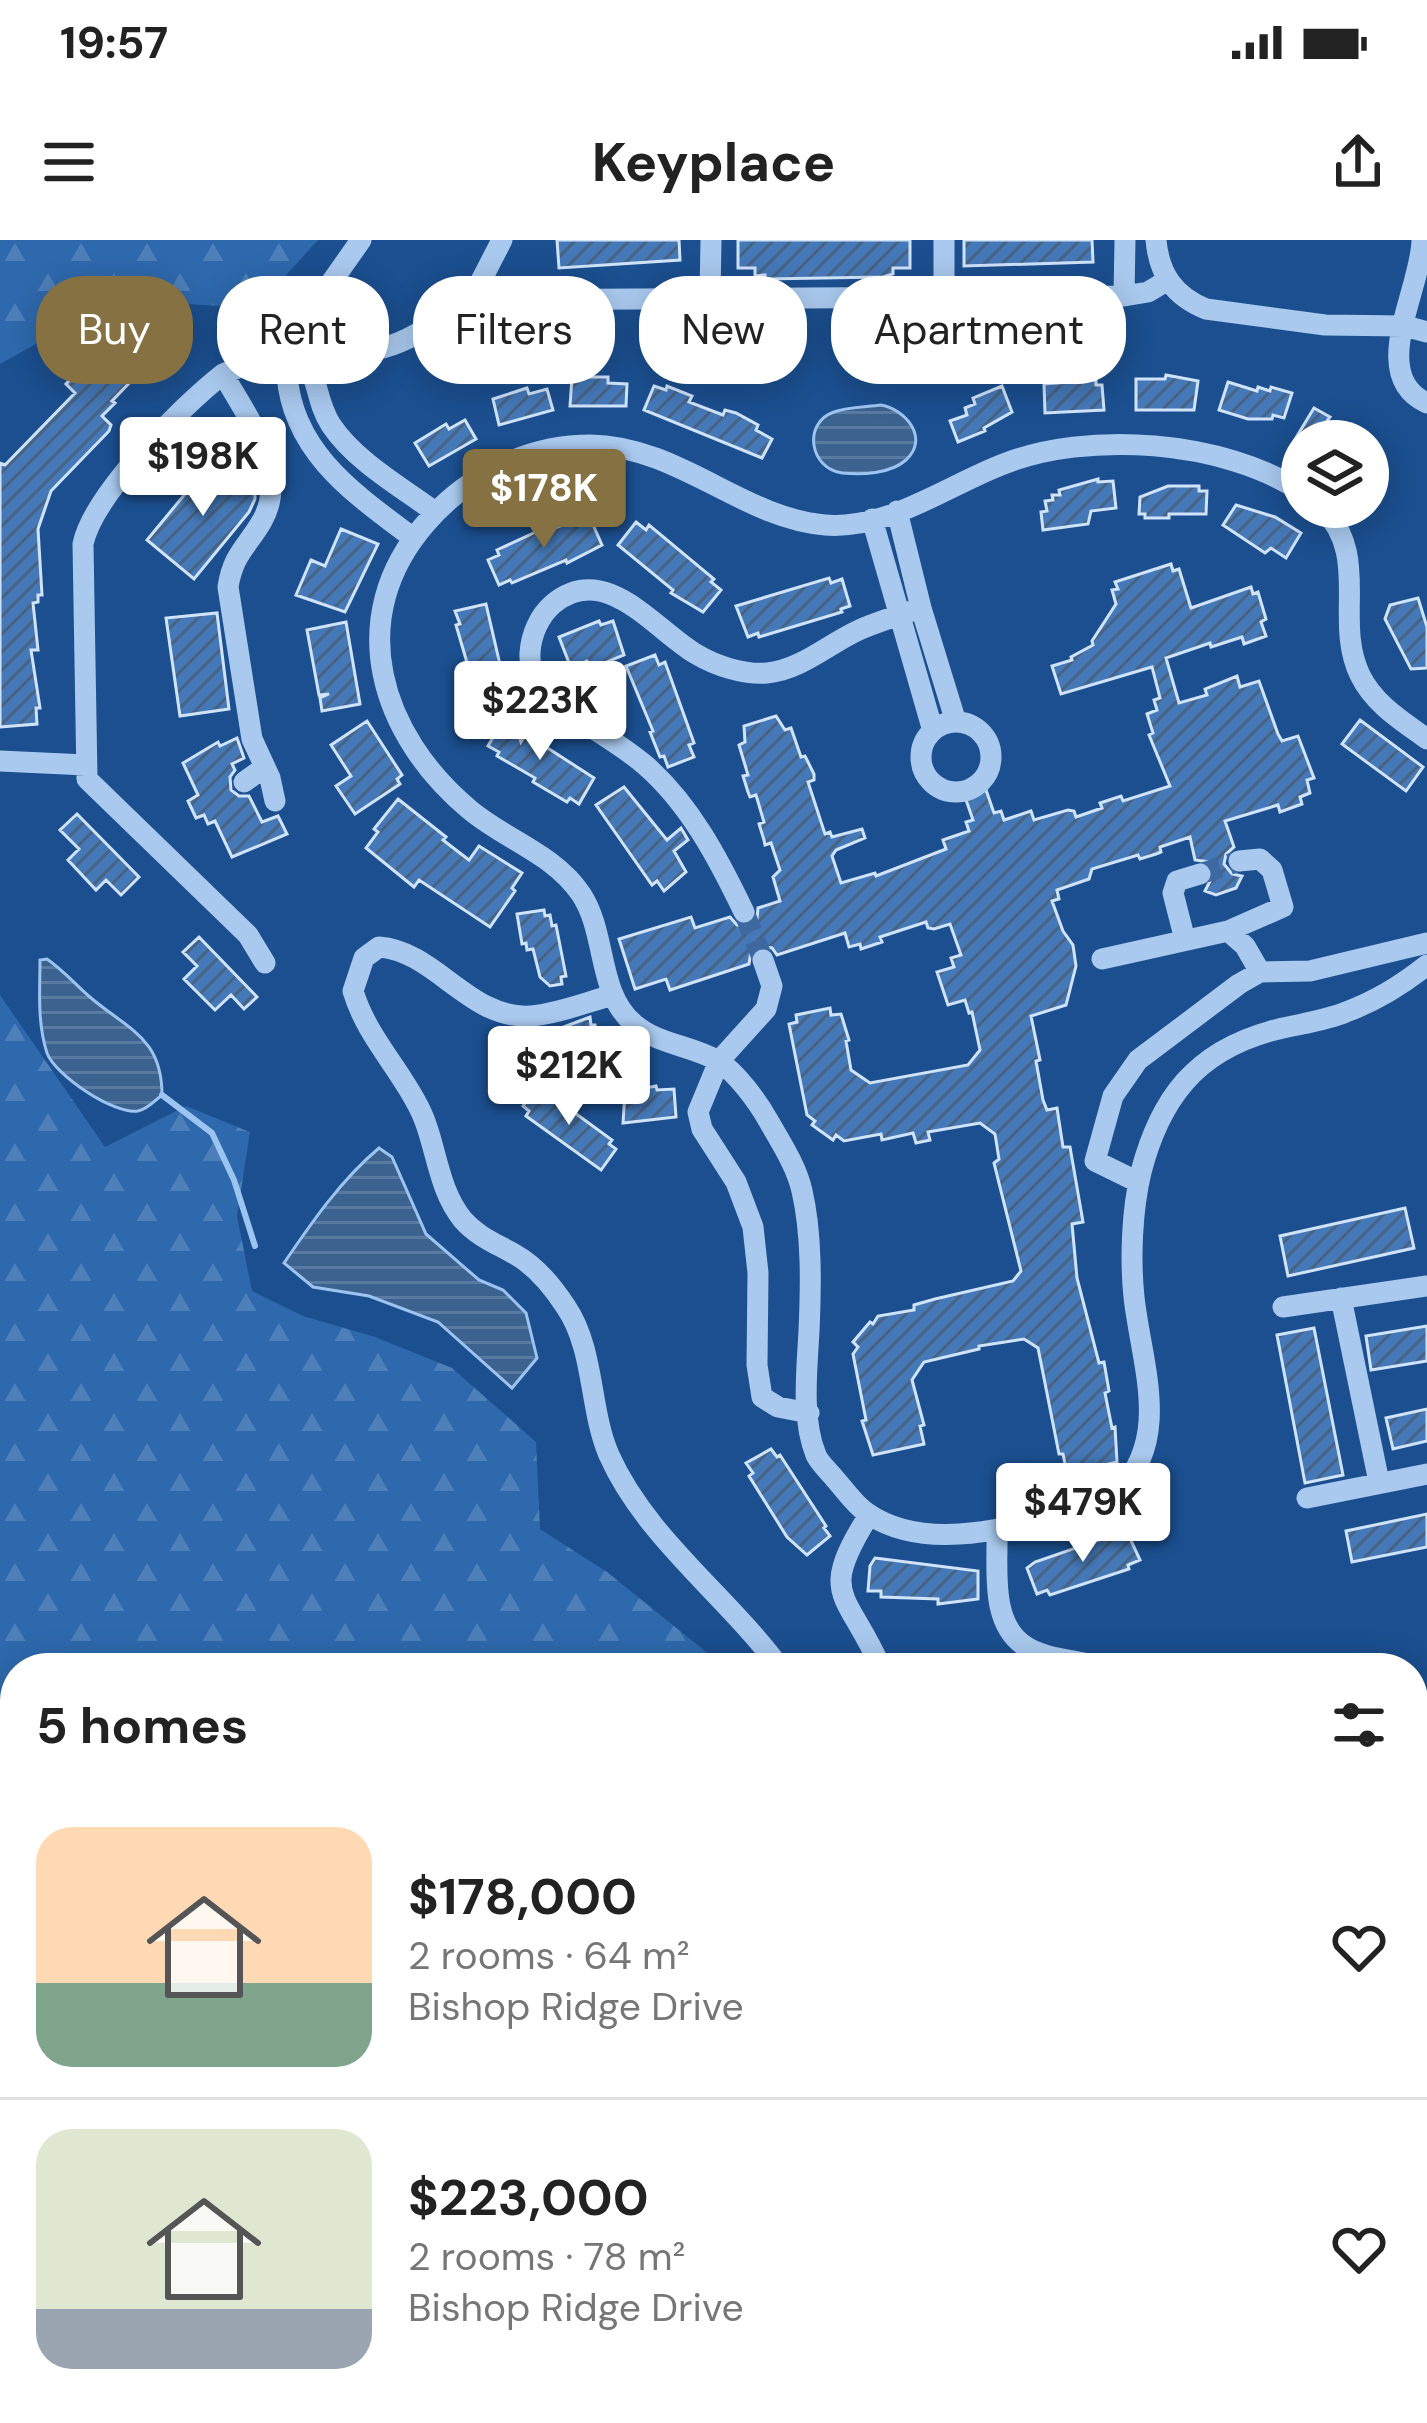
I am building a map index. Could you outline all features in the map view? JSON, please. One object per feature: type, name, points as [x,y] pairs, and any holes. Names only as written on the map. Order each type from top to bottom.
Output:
[{"type":"street","points":[[336,276],[361,240]]},
{"type":"street","points":[[483,276],[502,240]]},
{"type":"street","points":[[710,276],[711,240]]},
{"type":"street","points":[[944,240],[944,276]]},
{"type":"street","points":[[1124,276],[1125,240]]},
{"type":"street","points":[[1156,240],[1161,271],[1192,303],[1223,312],[1324,325],[1416,329]]},
{"type":"street","points":[[1424,250],[1416,329],[1396,343],[1399,376],[1427,403]]},
{"type":"street","points":[[1126,296],[1148,292],[1168,280]]},
{"type":"street","points":[[217,380],[119,479],[87,522],[82,544],[86,778],[248,935],[266,963]]},
{"type":"street","points":[[228,384],[268,464],[275,491],[262,520],[232,562],[228,587],[252,740],[274,801]]},
{"type":"street","points":[[288,384],[303,436],[351,490],[413,538]]},
{"type":"street","points":[[315,384],[331,425],[375,468],[435,512]]},
{"type":"street","points":[[1281,479],[1200,451],[1073,447],[1002,464],[897,511],[839,525],[779,514],[633,450],[583,445],[520,457],[463,488],[413,538],[389,581],[378,624],[383,680],[432,770],[463,805],[541,856],[583,896],[622,1011],[643,1031],[719,1061],[763,1111],[802,1186],[810,1294],[806,1395],[816,1458],[869,1515],[906,1532],[997,1531],[1097,1508],[1136,1473],[1146,1451],[1151,1419],[1133,1291],[1138,1182],[1166,1102],[1213,1057],[1261,1034],[1342,1015],[1396,989],[1427,965]]},
{"type":"street","points":[[897,511],[956,722]]},
{"type":"street","points":[[872,519],[933,731]]},
{"type":"street","points":[[1338,528],[1348,548],[1351,635],[1360,674],[1388,711],[1427,739]]},
{"type":"street","points":[[744,912],[717,857],[672,792],[646,766],[551,703],[540,690],[530,661],[536,626],[569,594],[601,590],[627,602],[697,654],[724,667],[767,673],[785,669],[857,631],[921,608]]},
{"type":"street","points":[[956,722],[979,730],[991,751],[987,774],[969,790],[945,791],[927,776],[922,752],[933,731],[956,722]]},
{"type":"street","points":[[0,761],[86,765]]},
{"type":"street","points":[[244,782],[265,767]]},
{"type":"street","points":[[1102,959],[1228,931],[1283,907],[1273,870],[1260,859],[1239,861]]},
{"type":"street","points":[[1185,940],[1173,893],[1178,881],[1200,874]]},
{"type":"street","points":[[1228,931],[1245,946],[1260,972]]},
{"type":"street","points":[[1138,1182],[1095,1161],[1114,1096],[1138,1060],[1189,1018],[1260,972],[1310,971],[1427,943]]},
{"type":"street","points":[[613,995],[532,1016],[505,1014],[449,985],[398,948],[380,946],[364,958],[352,992],[376,1045],[416,1101],[447,1193],[461,1218],[477,1233],[519,1256],[545,1279],[570,1312],[610,1458],[659,1531],[769,1653]]},
{"type":"street","points":[[763,960],[772,986],[766,1009],[719,1061],[698,1112],[702,1129],[736,1182],[753,1227],[762,1397],[778,1407],[809,1413]]},
{"type":"street","points":[[1283,1307],[1427,1286]]},
{"type":"street","points":[[1341,1298],[1379,1482]]},
{"type":"street","points":[[1307,1498],[1427,1474]]},
{"type":"street","points":[[869,1515],[839,1569],[839,1583],[873,1653]]},
{"type":"street","points":[[997,1531],[998,1598],[1005,1624],[1031,1650],[1043,1653]]},
{"type":"green space","points":[[0,240],[318,240],[285,276],[217,276],[217,306],[193,304],[193,276],[36,276],[36,344],[0,364]]},
{"type":"green space","points":[[0,995],[105,1147],[186,1106],[250,1132],[237,1216],[252,1291],[303,1316],[375,1337],[452,1368],[536,1442],[540,1529],[607,1572],[707,1653],[0,1653]]},
{"type":"shaded area","points":[[881,405],[898,412],[912,426],[916,443],[906,460],[867,473],[842,473],[823,463],[814,435],[824,418],[845,409]]},
{"type":"shaded area","points":[[47,959],[150,1048],[161,1076],[162,1095],[148,1107],[128,1111],[115,1107],[73,1082],[52,1062],[40,1006],[40,960]]},
{"type":"shaded area","points":[[379,1148],[392,1157],[426,1234],[479,1280],[503,1290],[526,1313],[537,1358],[512,1388],[438,1322],[369,1296],[313,1287],[284,1263],[316,1217]]},
{"type":"building","points":[[557,240],[679,240],[680,260],[559,268]]},
{"type":"building","points":[[738,240],[910,240],[910,268],[893,268],[893,274],[886,276],[755,276],[755,268],[738,268]]},
{"type":"building","points":[[964,240],[1092,240],[1093,262],[964,266]]},
{"type":"building","points":[[1166,375],[1198,381],[1194,410],[1136,410],[1136,379],[1165,379]]},
{"type":"building","points":[[1228,382],[1257,391],[1271,387],[1292,393],[1284,418],[1248,419],[1219,410]]},
{"type":"building","points":[[66,384],[128,384],[102,416],[111,425],[109,431],[51,491],[38,529],[42,595],[33,603],[37,724],[0,727],[0,463],[5,465],[75,393]]},
{"type":"building","points":[[572,384],[627,384],[626,406],[570,406]]},
{"type":"building","points":[[1044,384],[1102,385],[1104,410],[1045,413]]},
{"type":"building","points":[[654,386],[666,390],[667,386],[692,396],[689,402],[723,415],[725,410],[736,413],[758,425],[756,430],[772,439],[762,458],[644,410]]},
{"type":"building","points":[[1002,386],[1012,412],[958,442],[950,421],[967,415],[965,408],[975,404],[973,398]]},
{"type":"building","points":[[527,388],[529,394],[547,389],[553,410],[499,425],[493,399]]},
{"type":"building","points":[[1314,408],[1330,417],[1328,420],[1307,420]]},
{"type":"building","points":[[465,420],[476,439],[429,466],[415,443],[446,424],[449,429]]},
{"type":"building","points":[[214,459],[255,493],[255,499],[194,579],[147,540]]},
{"type":"building","points":[[1098,479],[1113,481],[1116,508],[1091,511],[1088,524],[1043,530],[1045,501],[1060,495],[1059,490]]},
{"type":"building","points":[[1168,486],[1199,486],[1199,491],[1207,491],[1206,514],[1145,518],[1139,514],[1140,497]]},
{"type":"building","points":[[1236,505],[1275,517],[1281,528],[1301,533],[1286,558],[1271,548],[1265,553],[1223,525]]},
{"type":"building","points":[[590,518],[602,545],[567,563],[499,585],[488,560],[499,555],[497,550],[538,531],[540,535]]},
{"type":"building","points":[[636,522],[646,530],[649,525],[714,579],[711,582],[721,590],[703,612],[671,593],[618,545]]},
{"type":"building","points":[[341,529],[378,544],[345,612],[296,595],[311,560],[325,566]]},
{"type":"building","points":[[1171,564],[1173,571],[1179,569],[1191,608],[1251,587],[1253,594],[1258,592],[1266,619],[1261,622],[1266,636],[1244,644],[1242,637],[1211,647],[1210,643],[1166,658],[1179,703],[1207,695],[1205,689],[1237,676],[1240,687],[1259,681],[1278,734],[1282,741],[1298,736],[1314,778],[1307,780],[1310,793],[1300,797],[1302,804],[1280,812],[1278,805],[1225,821],[1234,847],[1224,864],[1232,874],[1242,876],[1236,888],[1216,895],[1205,891],[1215,871],[1209,862],[1195,860],[1190,837],[1160,847],[1156,854],[1092,869],[1089,879],[1057,890],[1059,899],[1052,901],[1073,945],[1076,966],[1066,1005],[1031,1016],[1040,1060],[1036,1061],[1043,1100],[1047,1110],[1057,1108],[1063,1147],[1070,1147],[1083,1222],[1072,1224],[1077,1278],[1099,1363],[1104,1362],[1117,1462],[1067,1474],[1038,1348],[1024,1339],[924,1362],[912,1380],[924,1444],[873,1455],[862,1421],[866,1420],[853,1354],[858,1347],[853,1342],[878,1316],[1013,1281],[1021,1271],[994,1163],[999,1159],[995,1134],[980,1123],[928,1132],[930,1140],[916,1143],[913,1133],[844,1141],[836,1135],[833,1140],[812,1125],[815,1121],[807,1115],[789,1024],[797,1022],[796,1015],[830,1008],[831,1015],[841,1014],[851,1070],[870,1083],[968,1065],[980,1050],[972,1012],[965,1000],[948,1005],[937,972],[954,967],[951,958],[961,955],[950,924],[934,929],[926,922],[880,937],[882,942],[861,949],[860,944],[849,947],[845,933],[777,955],[772,948],[759,946],[751,951],[749,964],[670,990],[666,979],[635,989],[619,939],[691,917],[695,928],[730,917],[737,925],[749,926],[757,919],[758,908],[780,901],[773,877],[780,870],[771,843],[765,845],[759,824],[764,822],[756,795],[750,797],[748,792],[739,745],[745,742],[744,726],[776,716],[785,730],[791,728],[801,757],[805,756],[814,774],[808,782],[825,834],[830,832],[832,837],[862,829],[865,838],[832,856],[841,883],[876,876],[946,849],[943,840],[969,831],[966,822],[973,820],[965,797],[986,790],[994,813],[1001,811],[1004,820],[1031,811],[1034,820],[1068,810],[1076,817],[1121,796],[1123,801],[1170,786],[1149,735],[1153,733],[1147,714],[1157,710],[1154,700],[1160,698],[1152,667],[1061,694],[1052,666],[1072,660],[1093,645],[1116,604],[1115,582]]},
{"type":"building","points":[[829,578],[831,583],[842,579],[850,606],[842,612],[748,637],[736,606]]},
{"type":"building","points":[[1418,598],[1427,627],[1427,668],[1411,669],[1385,619],[1390,605]]},
{"type":"building","points":[[486,604],[510,708],[483,717],[464,667],[468,666],[455,611]]},
{"type":"building","points":[[217,613],[229,709],[180,716],[166,618]]},
{"type":"building","points":[[599,621],[601,625],[613,621],[624,655],[590,669],[587,661],[571,668],[559,637]]},
{"type":"building","points":[[346,622],[360,704],[322,711],[320,698],[329,694],[319,695],[307,630]]},
{"type":"building","points":[[655,655],[659,665],[665,662],[694,743],[689,745],[694,757],[668,767],[626,666]]},
{"type":"building","points":[[510,709],[521,742],[526,734],[594,778],[579,804],[533,782],[535,778],[488,746]]},
{"type":"building","points":[[1360,720],[1423,767],[1406,791],[1342,744]]},
{"type":"building","points":[[367,721],[402,775],[397,779],[400,784],[355,814],[336,786],[351,776],[331,745]]},
{"type":"building","points":[[237,738],[244,758],[232,764],[231,790],[249,796],[262,822],[278,816],[287,834],[232,857],[215,821],[208,824],[204,815],[196,818],[188,801],[198,795],[183,763],[218,742],[220,746]]},
{"type":"building","points":[[624,787],[667,840],[681,828],[688,840],[674,851],[686,872],[664,891],[657,881],[652,885],[596,805]]},
{"type":"building","points":[[398,799],[469,860],[479,846],[522,873],[490,927],[419,880],[414,887],[366,848],[378,832],[374,829]]},
{"type":"building","points":[[77,814],[139,877],[121,895],[106,880],[96,890],[68,860],[79,849],[60,830]]},
{"type":"building","points":[[544,910],[552,926],[556,925],[566,976],[561,977],[562,984],[550,986],[540,977],[533,949],[522,944],[517,914]]},
{"type":"building","points":[[199,937],[257,997],[244,1009],[231,995],[215,1010],[184,979],[197,966],[183,952]]},
{"type":"building","points":[[590,1017],[595,1025],[596,1066],[568,1069],[561,1028]]},
{"type":"building","points":[[538,1086],[612,1140],[609,1144],[616,1149],[601,1170],[526,1116],[529,1111],[523,1106]]},
{"type":"building","points":[[656,1086],[657,1090],[674,1089],[676,1117],[623,1123],[625,1092]]},
{"type":"building","points":[[1405,1208],[1414,1248],[1288,1276],[1280,1236]]},
{"type":"building","points":[[1427,1326],[1427,1361],[1371,1370],[1366,1336]]},
{"type":"building","points":[[1314,1328],[1343,1475],[1305,1483],[1277,1335]]},
{"type":"building","points":[[1427,1409],[1427,1441],[1393,1449],[1386,1418]]},
{"type":"building","points":[[771,1449],[780,1455],[830,1536],[807,1555],[787,1537],[749,1476],[753,1473],[746,1463]]},
{"type":"building","points":[[1427,1514],[1427,1547],[1352,1562],[1346,1531]]},
{"type":"building","points":[[1116,1534],[1118,1538],[1128,1534],[1140,1560],[1128,1565],[1129,1569],[1050,1595],[1047,1590],[1037,1594],[1027,1568]]},
{"type":"building","points":[[875,1558],[978,1571],[978,1599],[938,1604],[938,1599],[881,1597],[881,1591],[868,1591]]},
{"type":"waterway","points":[[162,1095],[212,1133],[234,1180],[255,1246]]},
{"type":"tunnel","points":[[1200,874],[1239,861]]},
{"type":"tunnel","points":[[744,912],[763,960]]}]
